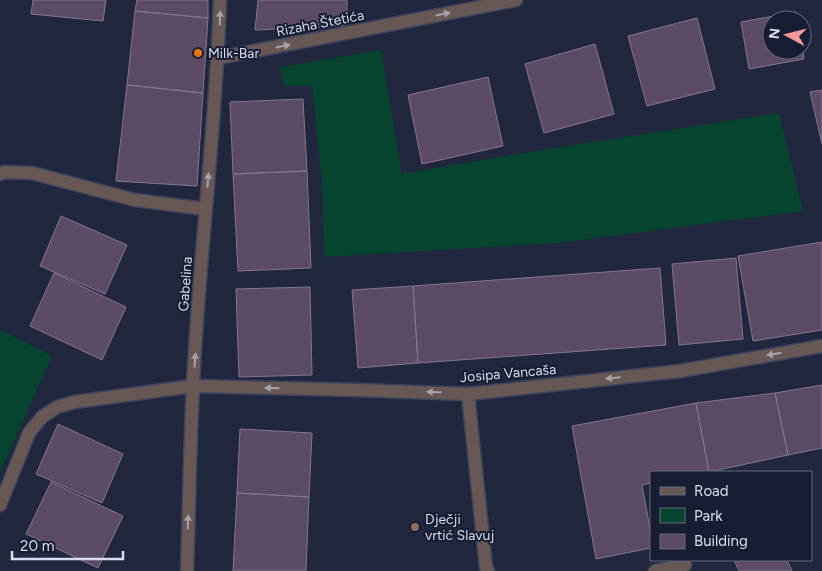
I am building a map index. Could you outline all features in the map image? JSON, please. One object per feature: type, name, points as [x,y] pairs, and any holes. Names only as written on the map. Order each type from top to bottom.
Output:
[{"type":"street","name":"Gabelina","points":[[186,571],[193,386],[218,58],[220,0]]},
{"type":"street","name":"Rizaha Štetića","points":[[218,58],[516,0]]},
{"type":"street","points":[[0,174],[4,172],[32,173],[135,200],[205,209]]},
{"type":"street","name":"Josipa Vancaša","points":[[0,505],[29,433],[42,417],[57,407],[75,402],[193,386],[468,394],[680,371],[822,346]]},
{"type":"street","points":[[468,394],[486,567],[488,571]]},
{"type":"street","points":[[655,571],[686,565]]},
{"type":"green space","points":[[381,50],[402,174],[779,113],[803,211],[558,243],[324,257],[322,181],[312,86],[284,86],[280,67]]},
{"type":"green space","points":[[0,330],[52,356],[0,473]]},
{"type":"building","points":[[33,0],[106,0],[103,21],[31,14]]},
{"type":"building","points":[[137,0],[208,0],[208,18],[135,11]]},
{"type":"building","points":[[258,0],[347,0],[347,26],[255,30]]},
{"type":"building","points":[[135,11],[208,18],[203,93],[127,85]]},
{"type":"building","points":[[697,18],[715,89],[647,106],[628,36]]},
{"type":"building","points":[[762,18],[762,60],[798,60],[749,69],[741,22]]},
{"type":"building","points":[[595,44],[614,114],[544,133],[525,64]]},
{"type":"building","points":[[488,77],[503,146],[422,164],[408,95]]},
{"type":"building","points":[[127,85],[203,93],[197,186],[116,181]]},
{"type":"building","points":[[822,90],[822,144],[810,92]]},
{"type":"building","points":[[303,99],[307,171],[233,174],[230,102]]},
{"type":"building","points":[[307,171],[311,268],[238,271],[233,174]]},
{"type":"building","points":[[61,216],[127,245],[105,294],[40,266]]},
{"type":"building","points":[[822,242],[822,330],[753,341],[738,256]]},
{"type":"building","points":[[736,258],[743,339],[679,345],[672,264]]},
{"type":"building","points":[[660,268],[666,345],[418,363],[413,286]]},
{"type":"building","points":[[54,273],[126,307],[102,360],[30,326]]},
{"type":"building","points":[[413,286],[418,363],[358,368],[352,290]]},
{"type":"building","points":[[310,287],[312,375],[239,377],[236,289]]},
{"type":"building","points":[[822,385],[822,448],[788,455],[775,393]]},
{"type":"building","points":[[775,393],[788,455],[709,471],[696,403]]},
{"type":"building","points":[[696,403],[709,471],[650,471],[650,483],[642,485],[650,529],[650,548],[596,559],[572,426]]},
{"type":"building","points":[[58,424],[123,454],[102,503],[36,474]]},
{"type":"building","points":[[240,429],[312,433],[309,497],[237,493]]},
{"type":"building","points":[[51,482],[123,516],[98,568],[26,534]]},
{"type":"building","points":[[237,493],[309,497],[306,571],[233,571]]},
{"type":"building","points":[[734,561],[787,561],[792,571],[739,571]]},
{"type":"place","name":"Milk-Bar","points":[[198,53]]},
{"type":"place","name":"Dječji vrtić Slavuj","points":[[415,527]]}]
